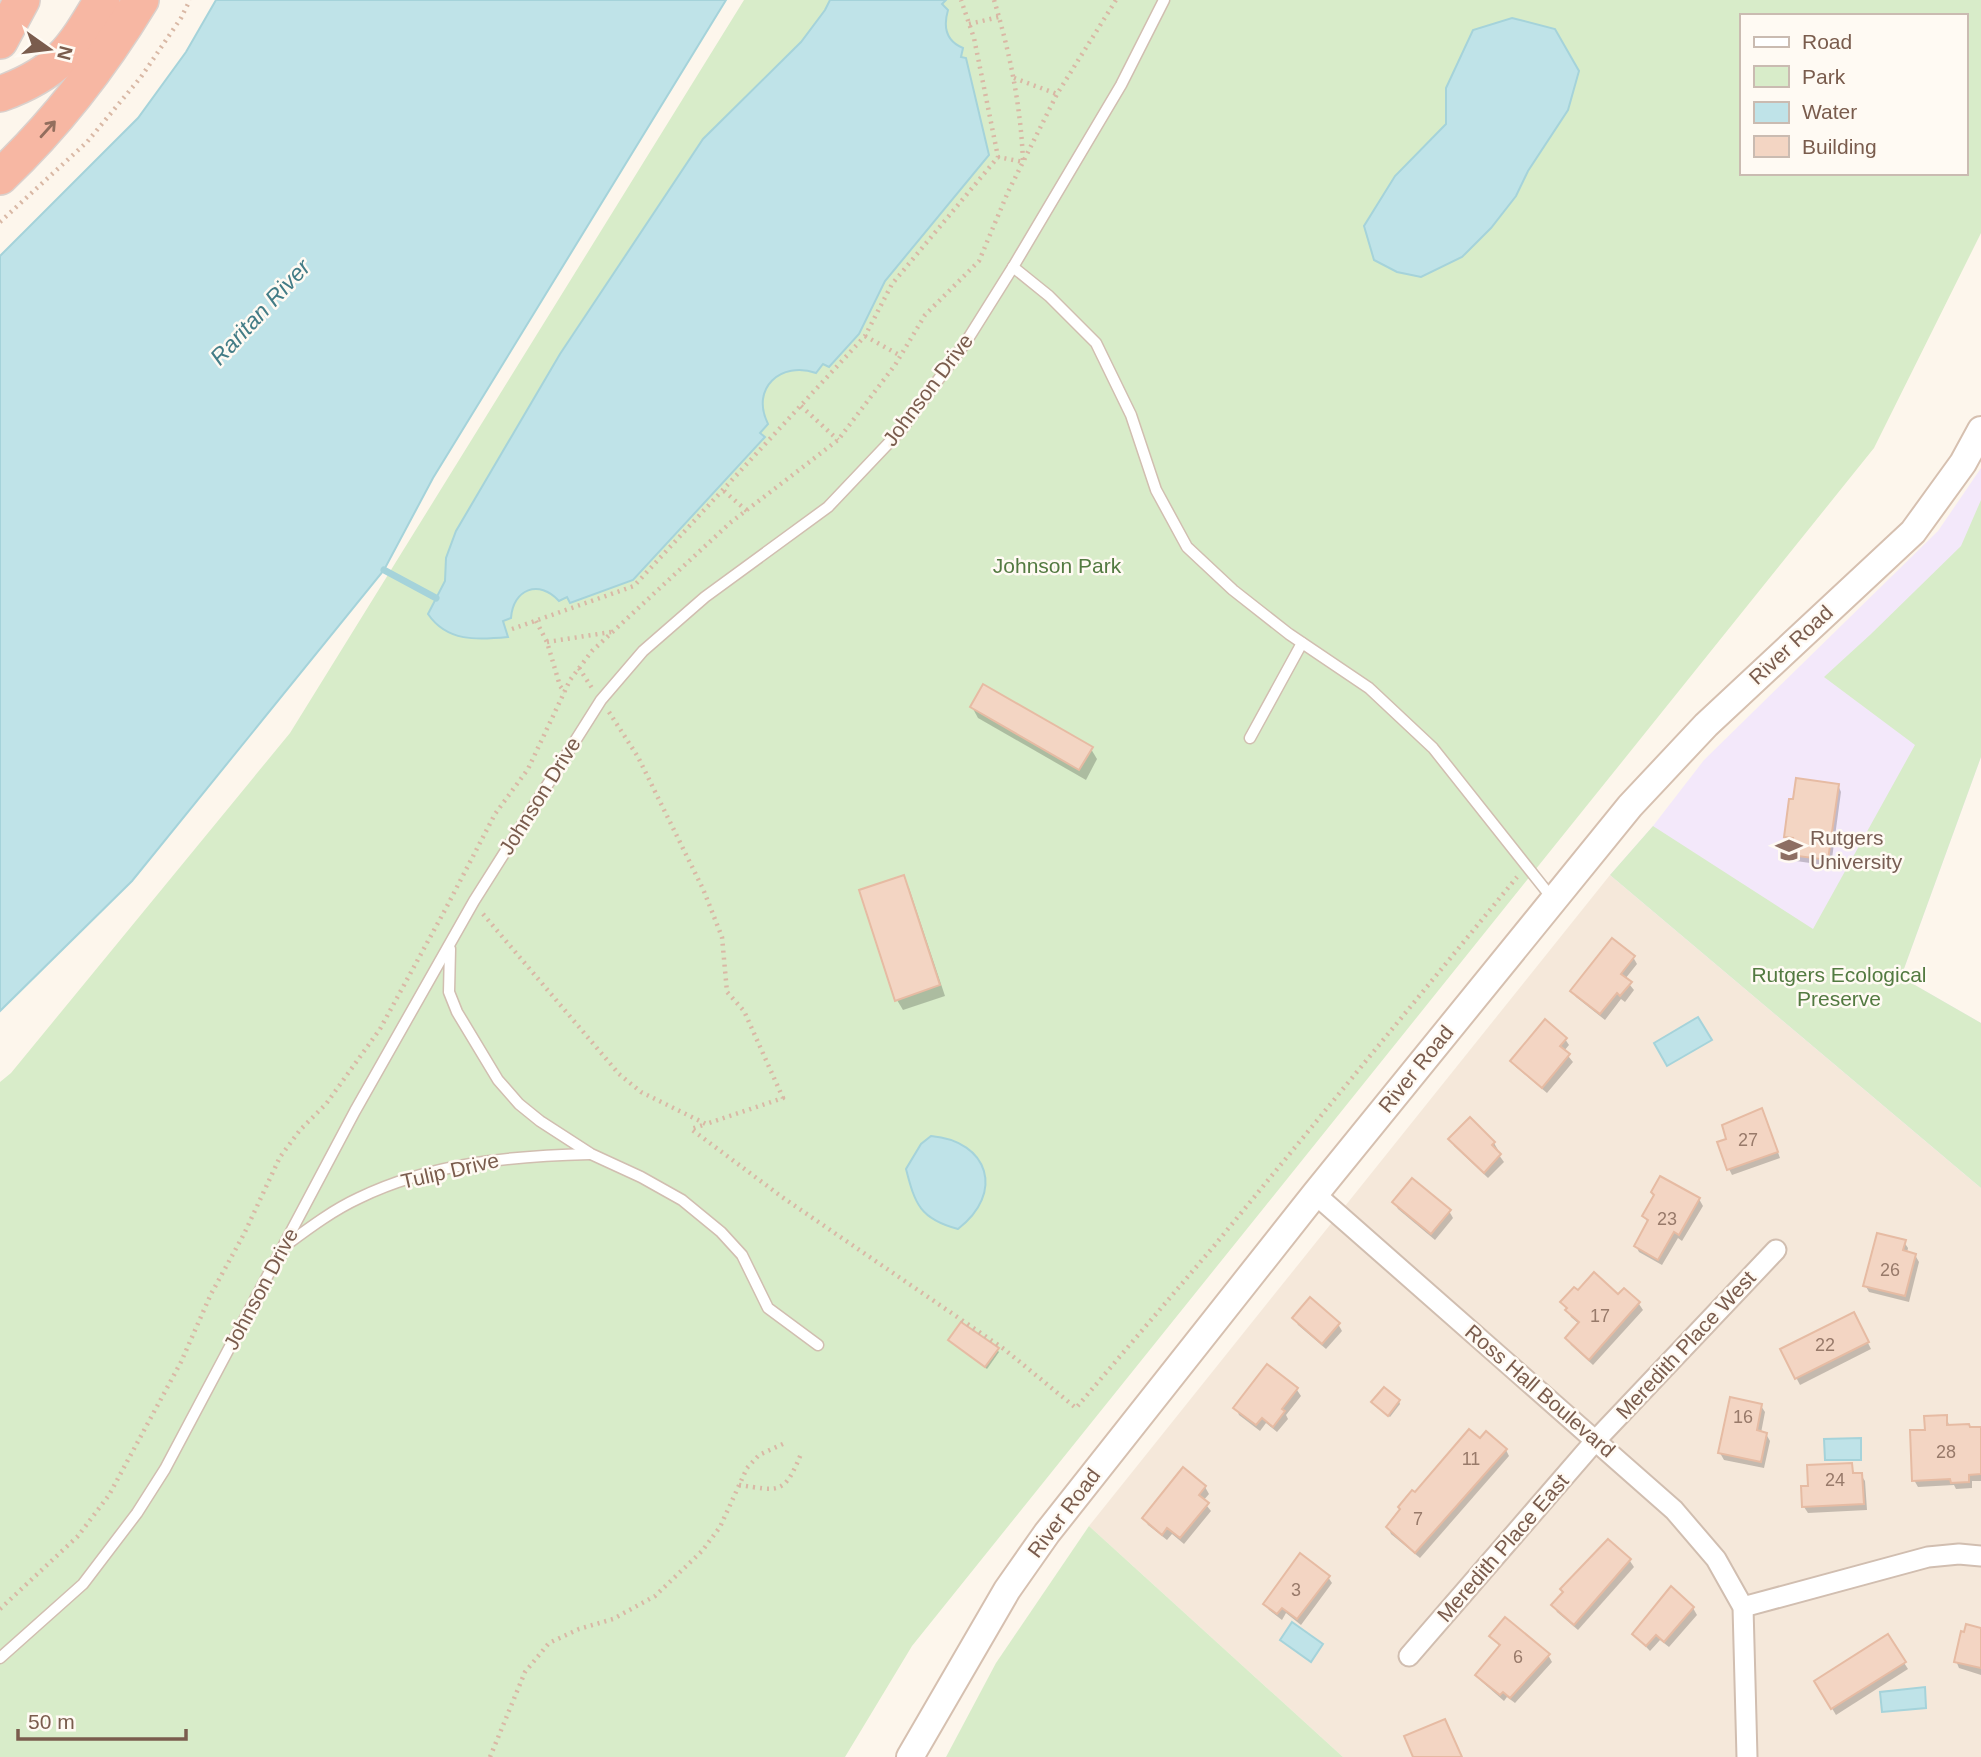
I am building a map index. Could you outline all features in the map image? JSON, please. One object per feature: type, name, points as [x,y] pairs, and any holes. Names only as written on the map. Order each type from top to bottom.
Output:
[{"type":"highway","points":[[0,41],[22,0]]},
{"type":"highway","points":[[0,94],[26,85],[55,67],[80,37],[102,0]]},
{"type":"highway","points":[[0,177],[80,93],[141,0]]},
{"type":"street","name":"River Road","points":[[910,1757],[1007,1590],[1047,1532],[1315,1194],[1630,806],[1706,725],[1913,532],[1963,463],[1981,430]]},
{"type":"street","name":"Ross Hall Boulevard","points":[[1315,1194],[1674,1510],[1716,1559],[1743,1607]]},
{"type":"street","name":"Meredith Place West","points":[[1596,1440],[1776,1250]]},
{"type":"street","name":"Meredith Place East","points":[[1409,1656],[1596,1440]]},
{"type":"street","points":[[1746,1757],[1743,1607],[1928,1557],[1959,1554],[1981,1556]]},
{"type":"lane","name":"Johnson Drive","points":[[0,1658],[83,1584],[137,1513],[172,1457],[355,1111],[474,901],[601,700],[643,651],[705,597],[828,508],[902,429],[966,342],[1013,267],[1121,85],[1164,0]]},
{"type":"lane","points":[[1013,267],[1049,296],[1096,343],[1131,415],[1156,491],[1187,547],[1233,590],[1302,643],[1369,688],[1433,748],[1553,900]]},
{"type":"lane","points":[[1250,738],[1302,643]]},
{"type":"lane","name":"Tulip Drive","points":[[450,945],[449,992],[466,1030],[498,1080],[519,1104],[591,1154],[682,1200],[721,1232],[742,1255],[768,1308],[818,1345]]},
{"type":"lane","name":"Tulip Drive","points":[[284,1247],[314,1224],[358,1198],[413,1176],[462,1165],[526,1156],[591,1154]]},
{"type":"path","points":[[0,222],[87,142],[141,77],[190,0]]},
{"type":"path","points":[[961,0],[969,24],[998,157]]},
{"type":"path","points":[[994,0],[1014,78],[1023,162],[998,157]]},
{"type":"path","points":[[969,24],[999,17]]},
{"type":"path","points":[[1014,78],[1057,94]]},
{"type":"path","points":[[512,629],[634,586],[865,336],[892,284],[998,157]]},
{"type":"path","points":[[865,336],[901,356]]},
{"type":"path","points":[[801,406],[838,439]]},
{"type":"path","points":[[724,491],[747,511]]},
{"type":"path","points":[[536,621],[547,642],[560,686],[565,692]]},
{"type":"path","points":[[547,642],[612,632]]},
{"type":"path","points":[[579,668],[593,688]]},
{"type":"path","points":[[608,711],[638,757],[703,889],[722,937],[727,992],[744,1011],[783,1098],[691,1129],[782,1197],[993,1342],[1076,1408],[1214,1246],[1526,865]]},
{"type":"path","points":[[460,881],[485,917],[619,1074],[641,1092],[706,1124]]},
{"type":"path","points":[[490,1757],[525,1672],[549,1643],[579,1629],[613,1619],[654,1596],[702,1551],[720,1527],[747,1468],[759,1455],[785,1443]]},
{"type":"path","points":[[738,1485],[774,1490],[781,1487],[790,1480],[801,1454]]},
{"type":"shaded area","name":"Rutgers Ecological Preserve","points":[[1981,468],[1981,757],[1901,977],[1981,1023],[1981,1188],[1610,875],[1653,826],[1704,760],[1938,531]]},
{"type":"shaded area","points":[[1610,875],[1981,1188],[1981,1757],[1343,1757],[1089,1526]]},
{"type":"green space","name":"Johnson Park","points":[[744,0],[1981,0],[1981,233],[1874,448],[912,1646],[845,1757],[0,1757],[0,1082],[11,1073],[290,733]]},
{"type":"green space","name":"Rutgers Ecological Preserve","points":[[1981,500],[1981,757],[1901,977],[1981,1023],[1981,1188],[1610,875],[1653,826],[1813,929],[1915,745],[1824,677],[1961,546]]},
{"type":"green space","points":[[1089,1526],[1343,1757],[946,1757],[996,1663]]},
{"type":"water","name":"Raritan River","points":[[216,0],[726,0],[433,478],[384,570],[132,881],[0,1011],[0,256],[138,118],[186,52]]},
{"type":"water","points":[[830,0],[946,0],[942,4],[948,10],[947,33],[953,42],[963,48],[961,57],[966,58],[989,155],[885,281],[859,334],[829,367],[823,364],[816,373],[791,371],[772,380],[763,399],[763,411],[768,424],[760,433],[765,437],[633,580],[570,603],[567,597],[559,601],[543,590],[528,590],[517,600],[511,618],[503,621],[508,637],[463,637],[444,630],[428,614],[445,581],[446,558],[456,531],[560,354],[703,139],[801,42]]},
{"type":"water","points":[[1512,18],[1555,29],[1579,71],[1568,110],[1528,171],[1516,196],[1491,228],[1462,257],[1421,277],[1397,272],[1374,260],[1364,226],[1395,176],[1446,124],[1446,88],[1473,30]]},
{"type":"water","points":[[1698,1017],[1712,1040],[1667,1066],[1654,1043]]},
{"type":"water","points":[[931,1136],[951,1140],[966,1148],[977,1158],[984,1171],[982,1200],[973,1215],[958,1229],[927,1215],[916,1201],[909,1181],[906,1169],[921,1144]]},
{"type":"water","points":[[1861,1438],[1861,1460],[1825,1460],[1824,1439]]},
{"type":"water","points":[[1292,1622],[1323,1644],[1311,1662],[1280,1640]]},
{"type":"water","points":[[1925,1687],[1926,1708],[1882,1712],[1880,1692]]},
{"type":"building","points":[[983,684],[1093,747],[1079,770],[970,707]]},
{"type":"building","points":[[1796,778],[1839,784],[1828,860],[1790,855],[1793,838],[1784,837],[1789,799],[1793,799]]},
{"type":"building","points":[[904,875],[940,985],[895,1001],[859,890]]},
{"type":"building","points":[[1612,938],[1635,956],[1621,974],[1632,982],[1620,996],[1617,993],[1600,1014],[1570,991]]},
{"type":"building","points":[[1545,1019],[1567,1038],[1560,1046],[1570,1054],[1542,1088],[1510,1061]]},
{"type":"building","points":[[1762,1108],[1778,1152],[1727,1170],[1717,1142],[1726,1139],[1722,1125]]},
{"type":"building","points":[[1470,1117],[1495,1142],[1492,1145],[1501,1154],[1484,1173],[1448,1139]]},
{"type":"building","points":[[1660,1176],[1700,1198],[1679,1235],[1674,1232],[1658,1260],[1634,1246],[1648,1220],[1642,1216],[1654,1195],[1651,1192]]},
{"type":"building","points":[[1412,1178],[1451,1210],[1431,1234],[1392,1202]]},
{"type":"building","points":[[1877,1233],[1906,1240],[1903,1250],[1916,1254],[1905,1296],[1863,1286]]},
{"type":"building","points":[[1594,1272],[1618,1294],[1624,1288],[1640,1302],[1589,1360],[1565,1338],[1579,1322],[1560,1302],[1574,1287],[1578,1290]]},
{"type":"building","points":[[1310,1297],[1340,1323],[1322,1344],[1292,1318]]},
{"type":"building","points":[[1854,1312],[1869,1342],[1795,1379],[1780,1349]]},
{"type":"building","points":[[961,1322],[999,1348],[985,1367],[948,1340]]},
{"type":"building","points":[[1267,1364],[1298,1388],[1282,1409],[1285,1411],[1273,1427],[1262,1418],[1256,1425],[1233,1408]]},
{"type":"building","points":[[1384,1387],[1400,1400],[1388,1416],[1371,1402]]},
{"type":"building","points":[[1730,1397],[1762,1404],[1757,1430],[1767,1433],[1761,1462],[1718,1453]]},
{"type":"building","points":[[1947,1415],[1947,1425],[1969,1424],[1970,1427],[1981,1427],[1981,1474],[1969,1475],[1969,1482],[1951,1483],[1950,1479],[1912,1481],[1910,1430],[1925,1430],[1924,1416]]},
{"type":"building","points":[[1469,1429],[1480,1438],[1486,1431],[1507,1449],[1415,1553],[1386,1527],[1412,1490],[1415,1492]]},
{"type":"building","points":[[1852,1463],[1853,1473],[1862,1473],[1864,1504],[1802,1507],[1801,1486],[1808,1486],[1807,1465]]},
{"type":"building","points":[[1183,1467],[1206,1486],[1199,1495],[1209,1503],[1180,1538],[1167,1528],[1162,1535],[1142,1518]]},
{"type":"building","points":[[1608,1539],[1631,1559],[1574,1625],[1551,1605],[1563,1592],[1560,1589]]},
{"type":"building","points":[[1300,1553],[1330,1576],[1297,1619],[1282,1608],[1277,1614],[1263,1604]]},
{"type":"building","points":[[1671,1586],[1694,1607],[1664,1642],[1656,1635],[1646,1646],[1632,1634]]},
{"type":"building","points":[[1505,1617],[1550,1654],[1510,1698],[1503,1692],[1500,1695],[1475,1675],[1500,1645],[1489,1636]]},
{"type":"building","points":[[1966,1624],[1981,1628],[1981,1668],[1954,1662],[1961,1631],[1964,1632]]},
{"type":"building","points":[[1888,1634],[1906,1662],[1831,1709],[1814,1681]]},
{"type":"building","points":[[1445,1719],[1462,1757],[1413,1757],[1404,1736]]},
{"type":"waterway","points":[[384,570],[436,598]]},
{"type":"place","name":"Rutgers University","points":[[1789,850]]}]
